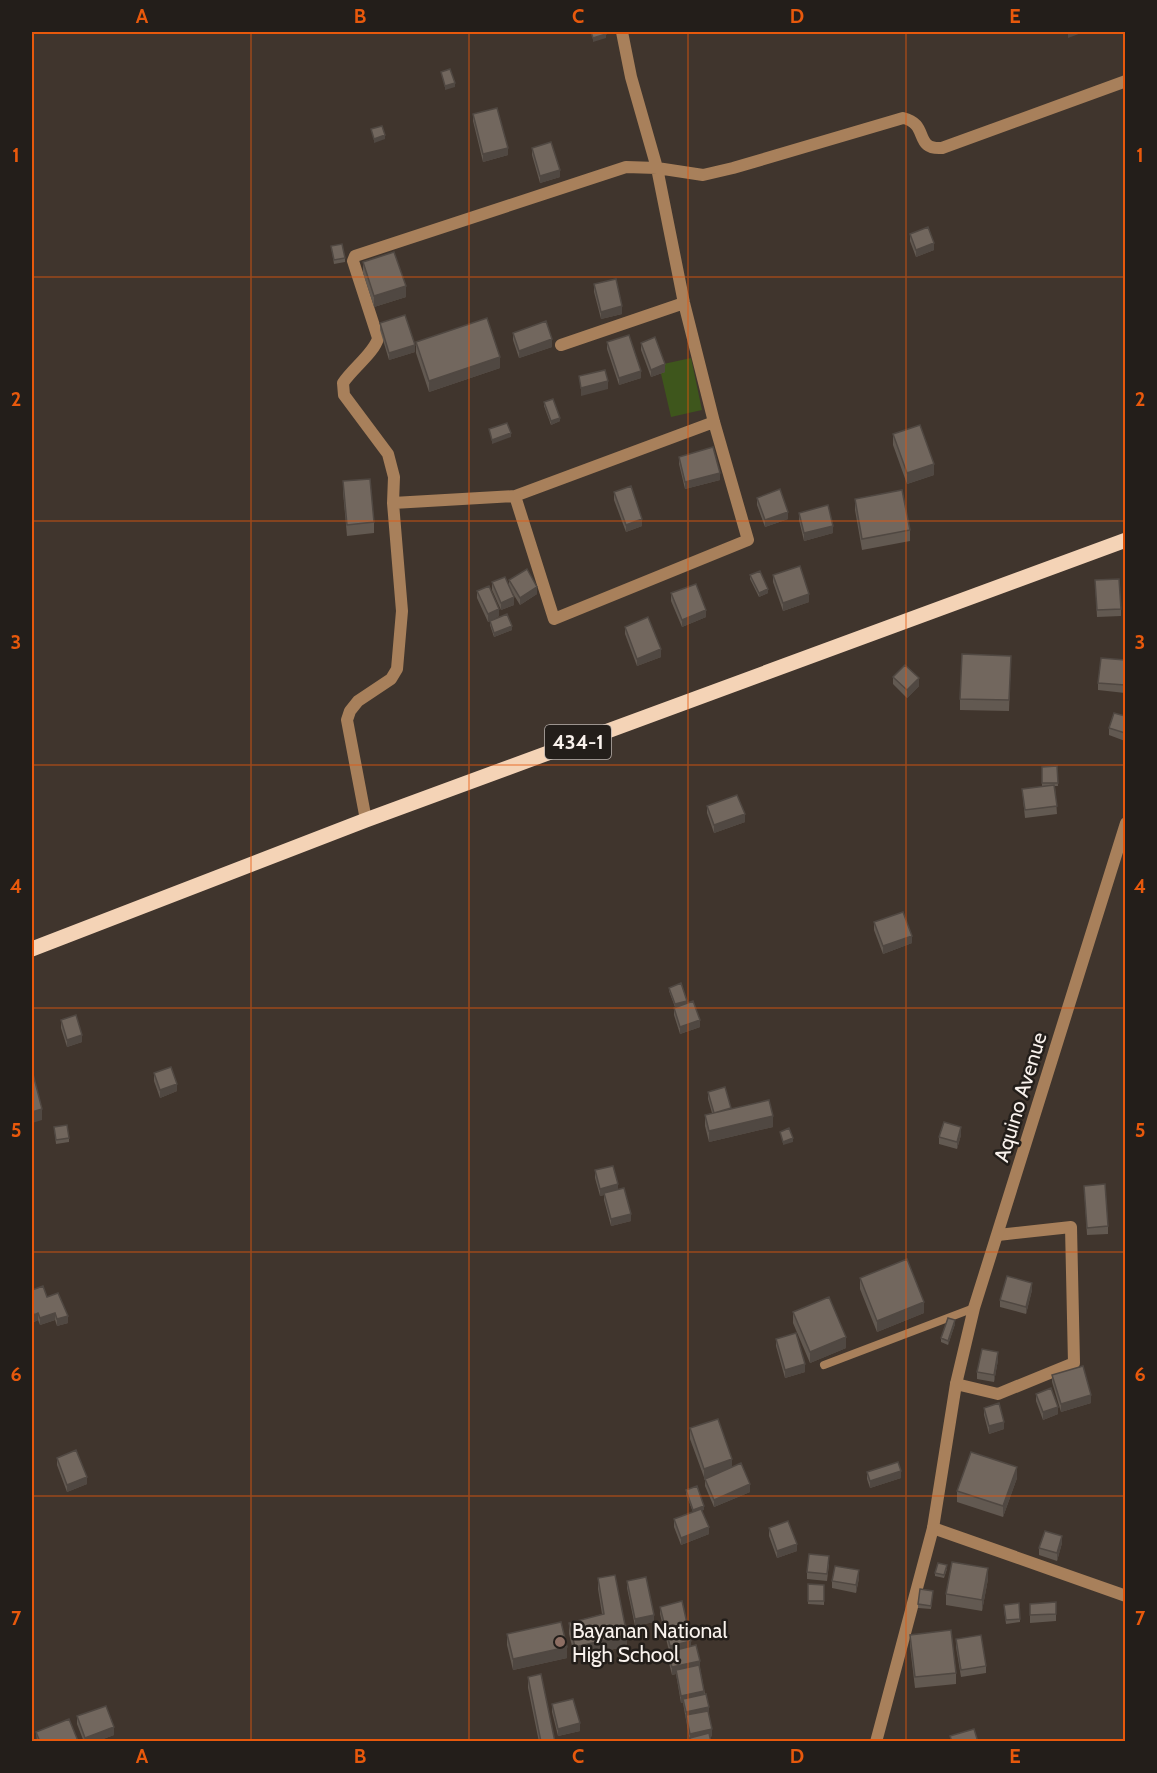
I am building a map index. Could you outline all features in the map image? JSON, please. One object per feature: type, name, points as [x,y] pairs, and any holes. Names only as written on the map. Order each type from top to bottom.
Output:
[{"type":"main road","name":"434-1","points":[[32,949],[366,820],[1125,540]]},
{"type":"street","points":[[515,496],[554,619],[748,540],[714,422],[684,303],[657,168],[630,77],[622,32]]},
{"type":"street","points":[[366,820],[348,720],[350,711],[358,701],[391,679],[397,669],[402,611],[393,504],[393,477],[388,454],[344,395],[343,383],[377,344],[378,338],[353,261],[355,256],[626,167],[657,168],[703,175],[903,118],[912,120],[919,126],[926,144],[933,148],[942,148],[1125,81]]},
{"type":"street","points":[[561,345],[684,303]]},
{"type":"street","points":[[393,504],[515,496],[714,422]]},
{"type":"street","name":"Aquino Avenue","points":[[876,1742],[933,1528],[956,1384],[974,1308],[1125,823]]},
{"type":"street","points":[[956,1384],[998,1395],[1074,1363],[1071,1227],[998,1235]]},
{"type":"street","points":[[933,1528],[1125,1596]]},
{"type":"lane","points":[[824,1365],[974,1308]]},
{"type":"green space","points":[[691,358],[702,410],[671,417],[659,365]]},
{"type":"building","points":[[591,32],[605,32],[606,34],[593,38]]},
{"type":"building","points":[[450,69],[455,83],[445,86],[441,72]]},
{"type":"building","points":[[497,108],[508,148],[483,154],[473,114]]},
{"type":"building","points":[[382,126],[385,135],[374,139],[371,129]]},
{"type":"building","points":[[551,142],[560,170],[540,176],[532,148]]},
{"type":"building","points":[[928,227],[934,243],[916,250],[910,234]]},
{"type":"building","points":[[342,244],[345,258],[334,260],[331,246]]},
{"type":"building","points":[[394,252],[406,286],[374,296],[363,262]]},
{"type":"building","points":[[616,279],[622,306],[601,312],[594,284]]},
{"type":"building","points":[[405,315],[415,345],[389,353],[380,323]]},
{"type":"building","points":[[487,318],[500,357],[429,381],[416,342]]},
{"type":"building","points":[[546,321],[552,339],[519,351],[513,333]]},
{"type":"building","points":[[629,335],[641,371],[619,378],[607,342]]},
{"type":"building","points":[[655,337],[665,364],[651,370],[641,343]]},
{"type":"building","points":[[605,370],[608,381],[581,388],[579,376]]},
{"type":"building","points":[[553,399],[560,418],[551,421],[544,402]]},
{"type":"building","points":[[507,423],[511,433],[492,440],[489,429]]},
{"type":"building","points":[[920,425],[934,464],[907,473],[893,434]]},
{"type":"building","points":[[713,447],[720,473],[685,482],[679,457]]},
{"type":"building","points":[[370,479],[374,522],[347,525],[343,481]]},
{"type":"building","points":[[631,486],[642,519],[626,525],[614,492]]},
{"type":"building","points":[[780,489],[788,512],[765,520],[757,498]]},
{"type":"building","points":[[902,490],[910,530],[862,539],[855,499]]},
{"type":"building","points":[[828,505],[833,526],[804,533],[799,513]]},
{"type":"building","points":[[800,566],[809,594],[783,603],[773,575]]},
{"type":"building","points":[[527,569],[537,587],[520,598],[509,580]]},
{"type":"building","points":[[760,571],[768,589],[759,593],[750,575]]},
{"type":"building","points":[[505,577],[514,597],[501,603],[492,582]]},
{"type":"building","points":[[1119,579],[1121,609],[1097,610],[1095,580]]},
{"type":"building","points":[[696,584],[706,610],[682,620],[671,593]]},
{"type":"building","points":[[489,586],[499,609],[488,614],[477,591]]},
{"type":"building","points":[[507,614],[512,626],[494,633],[490,621]]},
{"type":"building","points":[[648,617],[661,649],[637,659],[625,627]]},
{"type":"building","points":[[962,654],[1011,656],[1009,700],[960,699]]},
{"type":"building","points":[[1101,658],[1125,660],[1125,685],[1098,683]]},
{"type":"building","points":[[905,665],[919,678],[907,690],[893,677]]},
{"type":"building","points":[[1114,713],[1125,716],[1125,733],[1109,728]]},
{"type":"building","points":[[1057,766],[1058,783],[1042,783],[1042,767]]},
{"type":"building","points":[[1054,785],[1057,806],[1025,810],[1022,789]]},
{"type":"building","points":[[737,795],[745,814],[714,825],[707,806]]},
{"type":"building","points":[[903,912],[912,936],[883,946],[874,922]]},
{"type":"building","points":[[681,983],[687,1001],[675,1004],[669,988]]},
{"type":"building","points":[[693,1001],[700,1020],[680,1027],[674,1008]]},
{"type":"building","points":[[76,1015],[82,1035],[67,1040],[61,1020]]},
{"type":"building","points":[[171,1067],[177,1084],[160,1090],[154,1073]]},
{"type":"building","points":[[32,1074],[42,1109],[32,1112]]},
{"type":"building","points":[[725,1087],[731,1108],[714,1113],[708,1092]]},
{"type":"building","points":[[769,1100],[773,1116],[709,1131],[705,1115]]},
{"type":"building","points":[[944,1122],[961,1127],[957,1142],[939,1137]]},
{"type":"building","points":[[67,1125],[69,1138],[56,1140],[54,1127]]},
{"type":"building","points":[[789,1128],[793,1138],[783,1142],[780,1132]]},
{"type":"building","points":[[613,1166],[618,1184],[600,1189],[595,1170]]},
{"type":"building","points":[[1105,1184],[1108,1226],[1087,1228],[1084,1186]]},
{"type":"building","points":[[624,1188],[631,1214],[611,1219],[604,1193]]},
{"type":"building","points":[[907,1259],[924,1302],[877,1321],[860,1278]]},
{"type":"building","points":[[1007,1276],[1032,1283],[1026,1307],[1000,1300]]},
{"type":"building","points":[[43,1286],[47,1297],[58,1293],[68,1316],[57,1319],[55,1313],[40,1318],[38,1313],[34,1315],[32,1290]]},
{"type":"building","points":[[829,1297],[846,1337],[810,1352],[793,1312]]},
{"type":"building","points":[[948,1318],[955,1320],[948,1341],[941,1338]]},
{"type":"building","points":[[796,1333],[805,1364],[785,1370],[776,1339]]},
{"type":"building","points":[[982,1349],[998,1352],[994,1375],[977,1372]]},
{"type":"building","points":[[1083,1366],[1091,1395],[1061,1404],[1052,1375]]},
{"type":"building","points":[[1051,1388],[1058,1407],[1043,1412],[1036,1394]]},
{"type":"building","points":[[999,1403],[1004,1422],[989,1426],[984,1408]]},
{"type":"building","points":[[718,1419],[732,1459],[704,1469],[690,1428]]},
{"type":"building","points":[[76,1450],[87,1477],[67,1485],[57,1458]]},
{"type":"building","points":[[971,1452],[1017,1467],[1003,1506],[957,1491]]},
{"type":"building","points":[[898,1462],[901,1471],[870,1481],[867,1472]]},
{"type":"building","points":[[741,1463],[750,1484],[714,1500],[705,1479]]},
{"type":"building","points":[[697,1486],[704,1506],[693,1510],[686,1490]]},
{"type":"building","points":[[701,1509],[709,1527],[681,1538],[674,1519]]},
{"type":"building","points":[[788,1521],[797,1544],[777,1551],[769,1528]]},
{"type":"building","points":[[1045,1531],[1062,1536],[1057,1553],[1039,1548]]},
{"type":"building","points":[[809,1554],[829,1556],[827,1574],[807,1572]]},
{"type":"building","points":[[952,1562],[988,1568],[982,1600],[946,1594]]},
{"type":"building","points":[[938,1563],[947,1565],[944,1575],[935,1573]]},
{"type":"building","points":[[835,1566],[859,1570],[856,1585],[832,1581]]},
{"type":"building","points":[[615,1575],[627,1635],[575,1647],[569,1623],[604,1614],[598,1578]]},
{"type":"building","points":[[646,1577],[654,1615],[635,1619],[627,1581]]},
{"type":"building","points":[[808,1584],[824,1585],[824,1601],[808,1601]]},
{"type":"building","points":[[920,1589],[933,1591],[931,1606],[918,1604]]},
{"type":"building","points":[[682,1601],[691,1641],[670,1646],[660,1607]]},
{"type":"building","points":[[1056,1602],[1056,1614],[1030,1615],[1030,1604]]},
{"type":"building","points":[[1019,1603],[1020,1619],[1006,1620],[1004,1605]]},
{"type":"building","points":[[561,1622],[567,1647],[513,1659],[507,1634]]},
{"type":"building","points":[[951,1630],[956,1673],[915,1677],[910,1635]]},
{"type":"building","points":[[981,1635],[986,1666],[961,1670],[956,1639]]},
{"type":"building","points":[[696,1645],[700,1661],[672,1667],[668,1652]]},
{"type":"building","points":[[699,1665],[704,1691],[681,1696],[676,1670]]},
{"type":"building","points":[[541,1674],[555,1742],[541,1742],[528,1677]]},
{"type":"building","points":[[706,1694],[709,1707],[686,1712],[683,1699]]},
{"type":"building","points":[[573,1699],[580,1723],[558,1729],[552,1704]]},
{"type":"building","points":[[106,1706],[114,1727],[85,1738],[77,1716]]},
{"type":"building","points":[[708,1711],[712,1729],[690,1734],[686,1715]]},
{"type":"building","points":[[69,1719],[78,1741],[40,1742],[36,1732]]},
{"type":"building","points":[[974,1729],[978,1742],[952,1742],[950,1736]]},
{"type":"building","points":[[709,1733],[711,1742],[691,1742],[690,1738]]},
{"type":"place","name":"Bayanan National High School","points":[[560,1642]]}]
